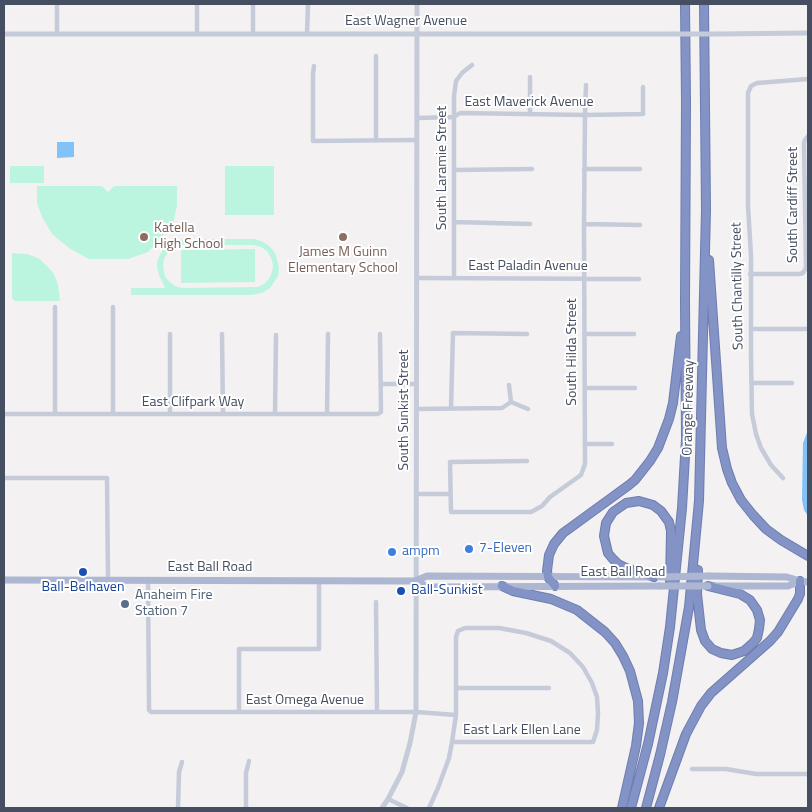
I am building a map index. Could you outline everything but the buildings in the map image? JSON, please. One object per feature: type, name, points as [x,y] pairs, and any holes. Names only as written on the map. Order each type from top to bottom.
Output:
[{"type":"highway","name":"Orange Freeway","points":[[631,808],[648,744],[663,673],[670,626],[682,508],[686,439],[685,4]]},
{"type":"highway","name":"Orange Freeway","points":[[646,808],[672,702],[689,607],[699,501],[706,210],[704,4]]},
{"type":"highway","points":[[706,210],[722,448],[727,469],[741,500],[766,529],[808,556]]},
{"type":"highway","points":[[555,586],[548,576],[547,570],[549,555],[558,539],[570,528],[629,486],[650,461],[658,448],[667,427],[673,403],[685,302]]},
{"type":"highway","points":[[657,577],[626,568],[618,564],[608,553],[604,536],[606,523],[613,512],[626,503],[639,501],[653,505],[666,516],[669,522],[671,531],[670,626]]},
{"type":"highway","points":[[699,501],[697,594],[702,636],[712,649],[722,654],[732,655],[744,651],[757,638],[760,620],[756,610],[750,600],[740,594],[708,586]]},
{"type":"highway","points":[[659,808],[686,734],[701,706],[711,693],[778,632],[798,599],[804,582]]},
{"type":"highway","points":[[502,586],[513,592],[551,599],[577,610],[605,632],[623,656],[630,671],[638,701],[638,723],[636,746],[622,808]]},
{"type":"main road","name":"East Ball Road","points":[[4,580],[415,581],[427,576],[709,576],[787,577],[804,582]]},
{"type":"main road","name":"East Ball Road","points":[[415,581],[428,587],[788,586],[804,582]]},
{"type":"street","points":[[57,4],[57,34]]},
{"type":"street","points":[[197,4],[197,34]]},
{"type":"street","points":[[253,4],[253,34]]},
{"type":"street","points":[[307,34],[308,4]]},
{"type":"street","name":"South Sunkist Street","points":[[382,808],[402,772],[416,712],[417,4]]},
{"type":"street","name":"East Wagner Avenue","points":[[4,34],[808,34]]},
{"type":"street","points":[[376,56],[376,140]]},
{"type":"street","name":"South Laramie Street","points":[[454,278],[454,96],[456,81],[472,65]]},
{"type":"street","points":[[314,66],[313,141],[417,140]]},
{"type":"street","points":[[530,78],[530,114]]},
{"type":"street","name":"South Chantilly Street","points":[[783,478],[767,459],[756,434],[752,414],[748,93],[752,86],[759,82],[808,80]]},
{"type":"street","name":"South Hilda Street","points":[[450,494],[450,512],[531,512],[542,506],[550,497],[581,475],[585,464],[584,169],[586,85]]},
{"type":"street","name":"East Maverick Avenue","points":[[417,118],[454,117],[460,113],[643,114],[643,87]]},
{"type":"street","name":"South Cardiff Street","points":[[750,274],[796,274],[804,272],[806,263],[804,143],[807,137]]},
{"type":"street","points":[[454,170],[532,169]]},
{"type":"street","points":[[584,169],[640,169]]},
{"type":"street","points":[[454,222],[530,224]]},
{"type":"street","points":[[584,224],[640,225]]},
{"type":"street","name":"East Paladin Avenue","points":[[417,278],[639,279]]},
{"type":"street","points":[[55,307],[55,414]]},
{"type":"street","points":[[113,307],[113,414]]},
{"type":"street","points":[[751,329],[808,329]]},
{"type":"street","points":[[451,408],[453,332],[527,334]]},
{"type":"street","points":[[170,334],[170,414]]},
{"type":"street","points":[[222,334],[222,414]]},
{"type":"street","points":[[327,414],[328,334]]},
{"type":"street","points":[[380,334],[381,384],[416,384]]},
{"type":"street","points":[[584,334],[634,334]]},
{"type":"street","points":[[275,414],[276,335]]},
{"type":"street","points":[[751,384],[792,383]]},
{"type":"street","name":"East Clifpark Way","points":[[4,414],[378,414],[380,412],[381,384]]},
{"type":"street","points":[[510,385],[512,402]]},
{"type":"street","points":[[585,388],[635,388]]},
{"type":"street","points":[[416,409],[502,408],[512,402]]},
{"type":"street","points":[[512,402],[528,409]]},
{"type":"street","points":[[585,444],[612,444]]},
{"type":"street","points":[[416,494],[450,494],[450,462],[527,461]]},
{"type":"street","points":[[4,478],[107,478],[108,580]]},
{"type":"street","name":"East Omega Avenue","points":[[148,580],[149,710],[154,712],[416,712],[456,715]]},
{"type":"street","points":[[239,712],[239,649],[319,649],[319,581]]},
{"type":"street","points":[[376,602],[377,712]]},
{"type":"street","name":"East Lark Ellen Lane","points":[[452,742],[593,742],[597,730],[597,697],[592,683],[582,667],[570,653],[551,641],[526,633],[499,628],[465,628],[458,631],[456,637],[456,688]]},
{"type":"street","points":[[429,808],[449,758],[456,715],[456,688],[549,688]]},
{"type":"street","points":[[246,808],[246,773],[249,761]]},
{"type":"street","points":[[178,808],[179,772],[182,762]]},
{"type":"street","points":[[692,769],[726,769],[756,774],[808,774]]},
{"type":"street","points":[[388,799],[407,808]]},
{"type":"green space","points":[[10,166],[44,166],[44,183],[10,183]]},
{"type":"green space","points":[[225,166],[274,166],[274,215],[225,215]]},
{"type":"green space","points":[[37,186],[102,186],[108,192],[114,186],[177,186],[177,206],[173,224],[148,252],[128,259],[89,259],[69,248],[53,235],[43,219],[37,203]]},
{"type":"green space","points":[[184,239],[254,239],[261,241],[268,245],[276,255],[279,268],[278,276],[270,288],[262,293],[251,295],[131,295],[131,288],[165,288],[157,267],[158,259],[168,244]],"holes":[[[182,245],[253,245],[267,251],[273,265],[269,279],[258,287],[182,288],[175,286],[165,277],[164,259],[168,252],[175,247]]]},
{"type":"green space","points":[[255,249],[255,282],[181,283],[181,250]]},
{"type":"green space","points":[[12,253],[27,254],[38,258],[47,266],[54,274],[58,285],[60,301],[15,301],[12,298]]},
{"type":"water","points":[[57,142],[74,142],[74,157],[57,158]]},
{"type":"water","points":[[808,430],[808,516],[804,510],[802,500],[803,443]]},
{"type":"place","name":"Katella High School","points":[[144,237]]},
{"type":"place","name":"James M Guinn Elementary School","points":[[343,237]]},
{"type":"place","name":"7-Eleven","points":[[469,549]]},
{"type":"place","name":"ampm","points":[[392,552]]},
{"type":"place","name":"Ball-Belhaven","points":[[83,572]]},
{"type":"place","name":"Ball-Sunkist","points":[[401,591]]},
{"type":"place","name":"Anaheim Fire Station 7","points":[[125,604]]}]
